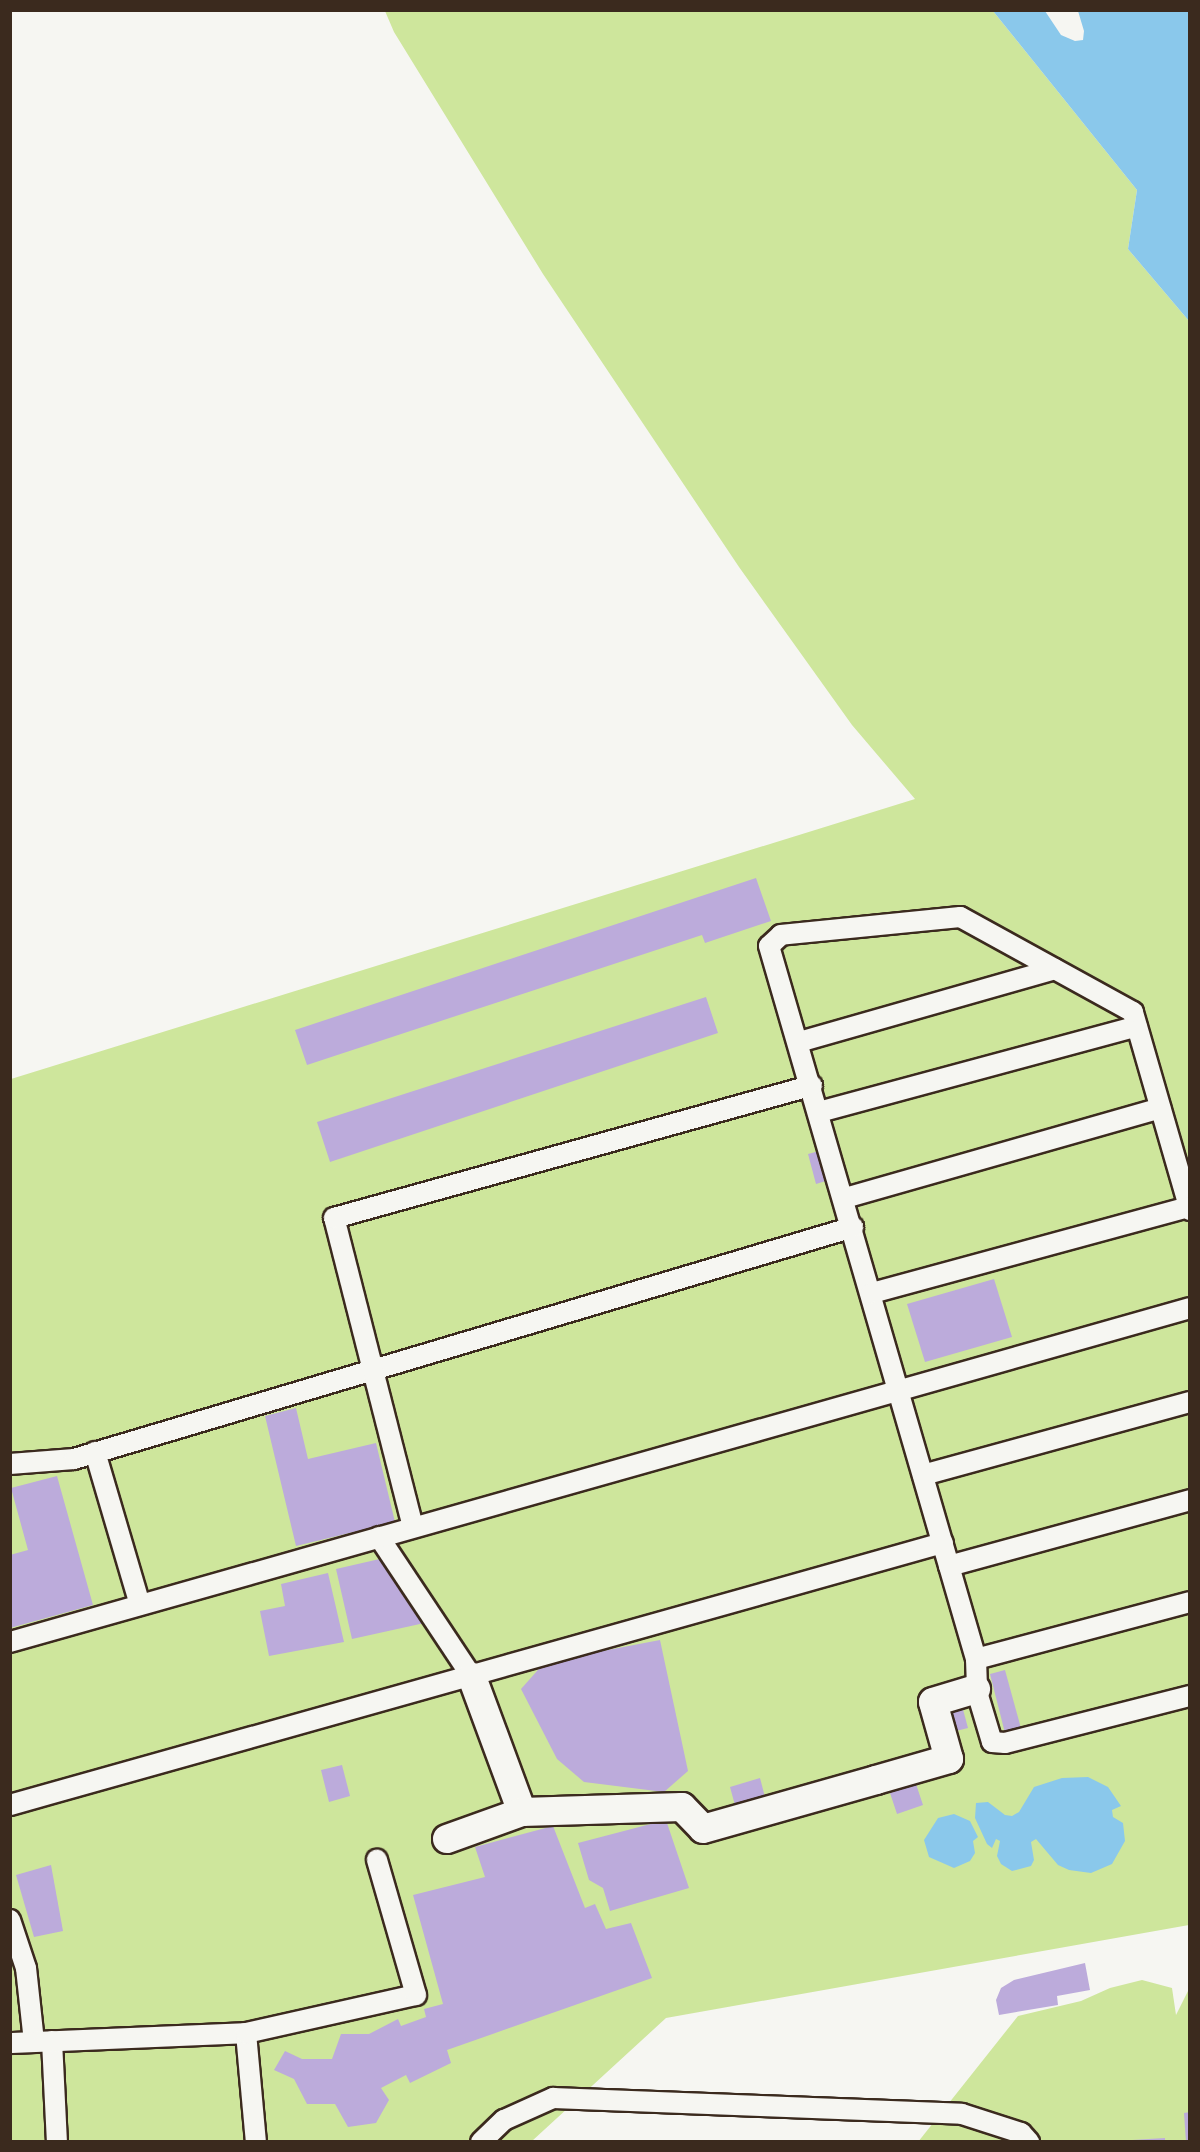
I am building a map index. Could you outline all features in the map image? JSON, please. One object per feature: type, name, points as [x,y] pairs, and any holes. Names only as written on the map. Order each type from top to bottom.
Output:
[{"type":"street","points":[[472,1677],[522,1812]]},
{"type":"street","points":[[447,1839],[522,1812],[682,1808],[703,1829],[949,1759],[933,1702],[976,1689]]},
{"type":"lane","points":[[872,1293],[1189,1209],[1133,1012],[960,917],[781,935],[770,946],[976,1659],[976,1689],[992,1742],[1005,1743],[1190,1696]]},
{"type":"lane","points":[[799,1041],[1055,969]]},
{"type":"lane","points":[[819,1112],[1137,1026]]},
{"type":"lane","points":[[413,1527],[370,1371],[334,1218],[812,1085]]},
{"type":"lane","points":[[844,1198],[1160,1108]]},
{"type":"lane","points":[[10,1464],[74,1459],[853,1227]]},
{"type":"lane","points":[[10,1642],[1190,1308]]},
{"type":"lane","points":[[923,1475],[1190,1402]]},
{"type":"lane","points":[[95,1452],[140,1605]]},
{"type":"lane","points":[[950,1566],[1190,1500]]},
{"type":"lane","points":[[379,1537],[472,1677]]},
{"type":"lane","points":[[10,1805],[943,1543]]},
{"type":"lane","points":[[976,1659],[1190,1602]]},
{"type":"lane","points":[[10,2043],[246,2033],[416,1995],[377,1860]]},
{"type":"lane","points":[[10,1920],[26,1968],[43,2041],[57,2142]]},
{"type":"lane","points":[[246,2033],[256,2142]]},
{"type":"lane","points":[[481,2142],[504,2120],[553,2098],[962,2114],[1021,2133],[1029,2142]]},
{"type":"green space","points":[[385,11],[993,11],[1137,190],[1128,249],[1189,321],[1189,1925],[666,2018],[532,2141],[11,2142],[11,1079],[915,799],[852,725],[739,567],[543,274],[394,32]]},
{"type":"green space","points":[[1142,1980],[1172,1988],[1176,2015],[1189,1989],[1189,2141],[918,2142],[1018,2016],[1081,2001],[1110,1988]]},
{"type":"water","points":[[993,11],[1045,11],[1061,35],[1075,41],[1083,40],[1084,31],[1078,11],[1189,11],[1189,321],[1128,249],[1137,190]]},
{"type":"water","points":[[1088,1777],[1108,1787],[1121,1806],[1112,1810],[1113,1817],[1123,1823],[1125,1841],[1112,1864],[1091,1873],[1069,1870],[1058,1865],[1036,1839],[1031,1842],[1034,1860],[1031,1866],[1012,1871],[1001,1864],[997,1856],[1000,1841],[996,1839],[992,1848],[987,1844],[975,1818],[976,1803],[988,1802],[1005,1815],[1012,1816],[1019,1812],[1034,1787],[1062,1778]]},
{"type":"water","points":[[954,1814],[970,1821],[978,1837],[973,1841],[975,1853],[970,1861],[954,1868],[929,1857],[924,1840],[938,1818]]},
{"type":"building","points":[[756,878],[771,921],[705,943],[702,935],[307,1065],[295,1030]]},
{"type":"building","points":[[706,997],[718,1033],[330,1162],[317,1122]]},
{"type":"building","points":[[823,1150],[832,1179],[816,1184],[808,1154]]},
{"type":"building","points":[[994,1279],[1012,1337],[925,1362],[907,1304]]},
{"type":"building","points":[[296,1408],[308,1459],[376,1443],[395,1522],[296,1546],[265,1416]]},
{"type":"building","points":[[57,1476],[93,1605],[10,1628],[10,1555],[28,1550],[11,1488]]},
{"type":"building","points":[[384,1558],[429,1622],[352,1639],[336,1569]]},
{"type":"building","points":[[328,1573],[344,1642],[269,1656],[260,1611],[285,1606],[281,1584]]},
{"type":"building","points":[[660,1640],[688,1771],[664,1792],[584,1782],[557,1759],[521,1689],[545,1662]]},
{"type":"building","points":[[1005,1670],[1022,1732],[1006,1737],[990,1674]]},
{"type":"building","points":[[961,1702],[968,1728],[956,1731],[949,1705]]},
{"type":"building","points":[[342,1765],[350,1796],[329,1802],[321,1770]]},
{"type":"building","points":[[760,1778],[766,1801],[736,1809],[730,1787]]},
{"type":"building","points":[[914,1778],[923,1805],[897,1814],[888,1787]]},
{"type":"building","points":[[666,1820],[689,1888],[610,1911],[603,1888],[589,1880],[578,1843]]},
{"type":"building","points":[[553,1826],[585,1908],[595,1904],[606,1929],[631,1923],[652,1978],[447,2050],[451,2063],[410,2083],[406,2075],[381,2088],[389,2100],[376,2123],[348,2127],[335,2104],[307,2104],[294,2079],[274,2070],[285,2051],[302,2059],[332,2059],[341,2034],[369,2034],[398,2019],[401,2026],[426,2017],[424,2009],[443,2004],[413,1895],[485,1877],[475,1847]]},
{"type":"building","points":[[51,1865],[63,1931],[34,1937],[16,1875]]},
{"type":"building","points":[[1085,1963],[1090,1990],[1057,1996],[1058,2005],[999,2015],[996,2000],[1001,1988],[1014,1980]]},
{"type":"building","points":[[1190,2112],[1190,2142],[1186,2142],[1184,2113]]},
{"type":"building","points":[[1165,2138],[1165,2142],[1132,2142],[1132,2140]]}]
